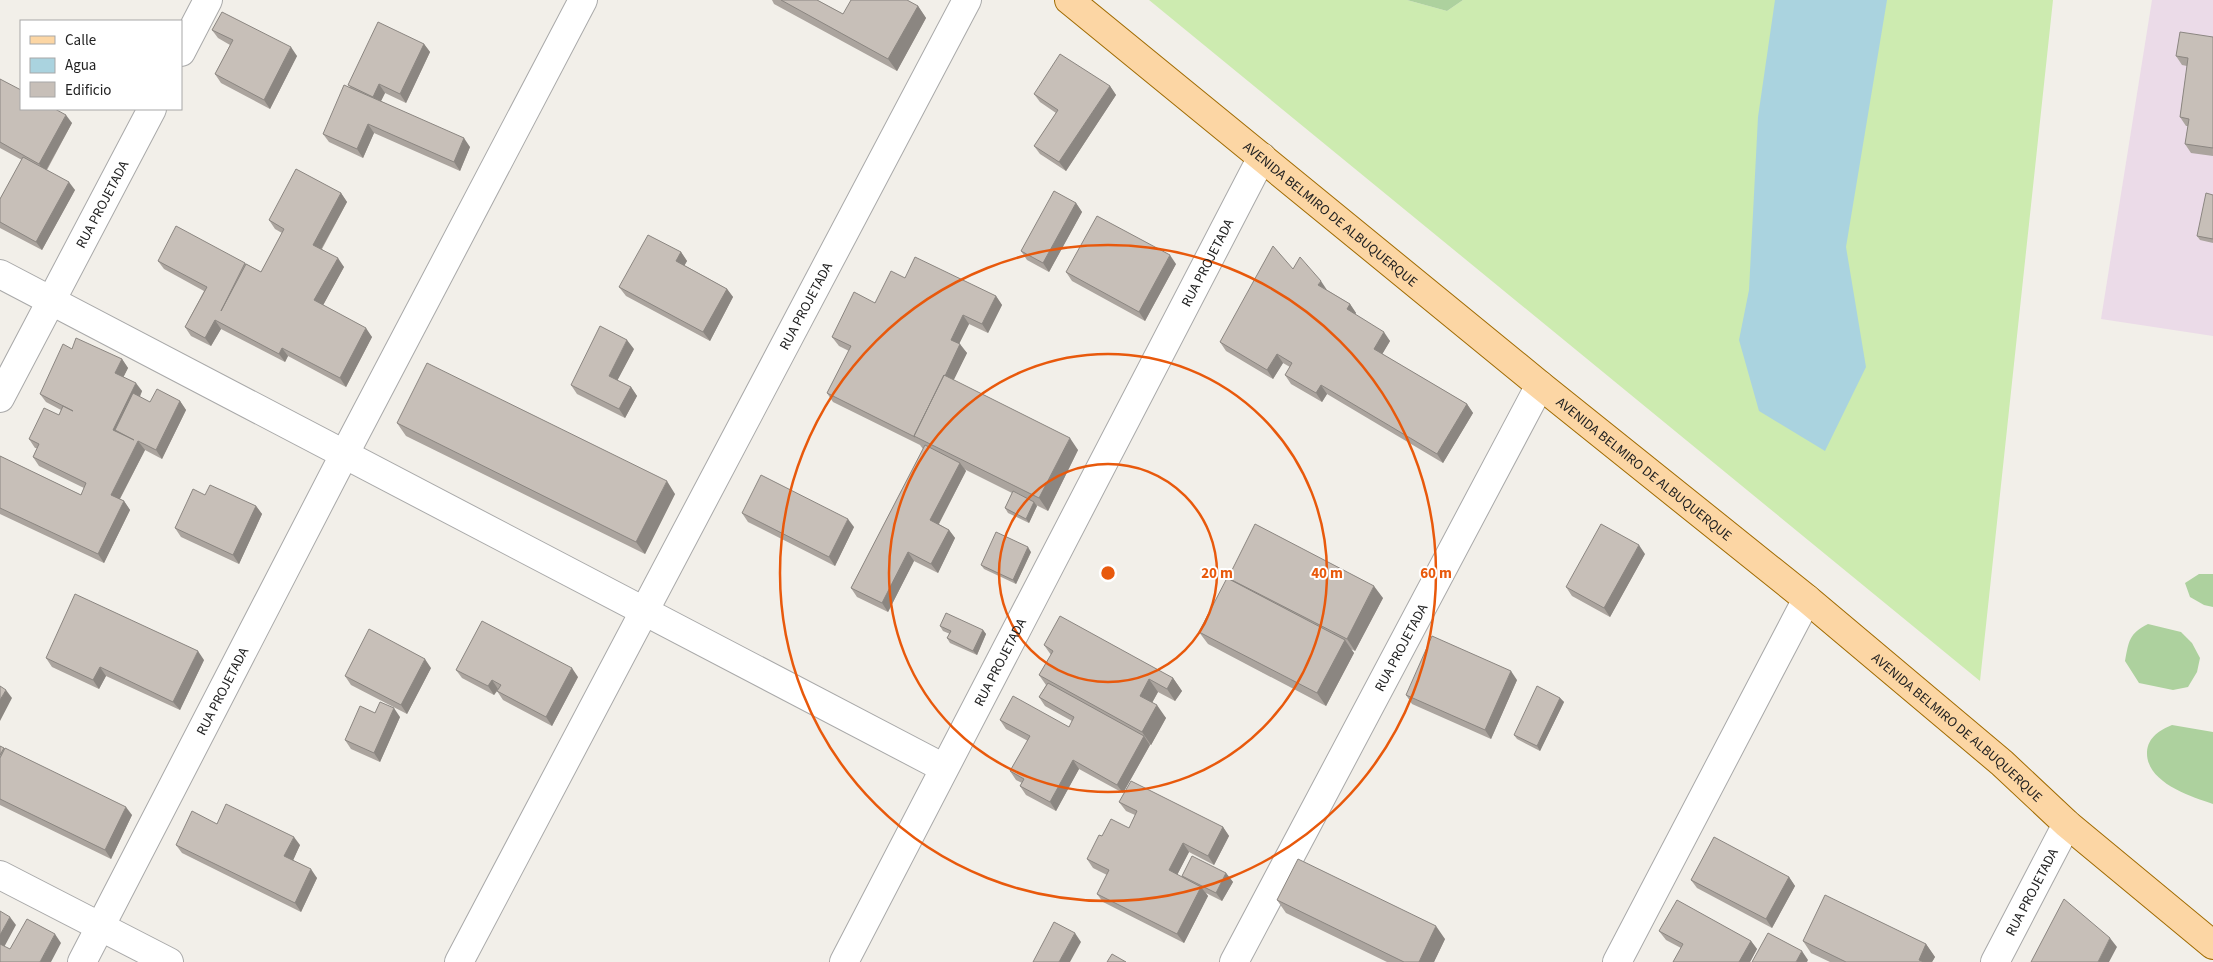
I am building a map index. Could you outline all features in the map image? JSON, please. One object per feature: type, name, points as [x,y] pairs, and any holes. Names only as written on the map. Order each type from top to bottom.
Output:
[{"type":"main road","name":"AVENIDA BELMIRO DE ALBUQUERQUE","points":[[1069,0],[1540,385],[1807,599],[2002,764],[2067,824],[2213,945]]},
{"type":"street","points":[[182,50],[208,0]]},
{"type":"street","name":"RUA PROJETADA","points":[[82,962],[344,455],[583,0]]},
{"type":"street","name":"RUA PROJETADA","points":[[459,962],[966,0]]},
{"type":"street","name":"RUA PROJETADA","points":[[0,398],[151,110]]},
{"type":"street","name":"RUA PROJETADA","points":[[844,962],[1262,157]]},
{"type":"street","points":[[0,274],[944,768]]},
{"type":"street","name":"RUA PROJETADA","points":[[1234,962],[1540,385]]},
{"type":"street","points":[[1617,962],[1807,599]]},
{"type":"street","name":"RUA PROJETADA","points":[[1995,962],[2067,824]]},
{"type":"street","points":[[0,875],[169,962]]},
{"type":"shaded area","points":[[2152,0],[2213,0],[2213,336],[2101,319]]},
{"type":"green space","points":[[1149,0],[1407,0],[1447,11],[1463,0],[2053,0],[1980,681]]},
{"type":"green space","points":[[1407,0],[1463,0],[1447,11]]},
{"type":"green space","points":[[2199,574],[2213,574],[2213,607],[2204,605],[2190,597],[2185,583]]},
{"type":"green space","points":[[2148,624],[2181,632],[2192,643],[2200,658],[2197,672],[2188,687],[2173,690],[2139,683],[2125,661],[2131,638],[2137,631]]},
{"type":"green space","points":[[2172,725],[2213,732],[2213,804],[2181,792],[2161,780],[2149,763],[2147,752],[2152,738]]},
{"type":"water","points":[[1775,0],[1887,0],[1846,247],[1866,367],[1825,451],[1759,411],[1739,340],[1749,290],[1758,117]]},
{"type":"building","points":[[781,0],[817,0],[843,14],[851,0],[907,0],[918,6],[888,59]]},
{"type":"building","points":[[222,12],[291,47],[264,100],[215,74],[233,40],[212,30]]},
{"type":"building","points":[[378,22],[424,44],[400,94],[379,84],[373,97],[348,85]]},
{"type":"building","points":[[2180,32],[2213,37],[2213,148],[2185,144],[2189,119],[2180,117],[2188,58],[2176,56]]},
{"type":"building","points":[[1060,54],[1110,86],[1059,162],[1034,146],[1058,110],[1034,94]]},
{"type":"building","points":[[0,79],[20,89],[20,110],[57,110],[66,115],[39,164],[0,142]]},
{"type":"building","points":[[344,85],[464,138],[454,162],[368,124],[357,149],[323,134]]},
{"type":"building","points":[[23,157],[69,182],[36,242],[0,222],[0,199]]},
{"type":"building","points":[[296,169],[341,193],[313,245],[338,258],[314,300],[366,328],[340,378],[282,348],[279,354],[215,320],[205,338],[185,327],[207,287],[158,261],[176,226],[245,263],[221,311],[246,264],[261,272],[284,229],[269,220]]},
{"type":"building","points":[[1054,191],[1076,203],[1043,263],[1021,251]]},
{"type":"building","points":[[2206,193],[2213,195],[2213,239],[2197,236]]},
{"type":"building","points":[[1097,216],[1170,255],[1139,312],[1066,272]]},
{"type":"building","points":[[648,235],[681,252],[676,261],[727,289],[703,332],[619,287]]},
{"type":"building","points":[[1273,246],[1293,269],[1300,257],[1321,281],[1318,285],[1350,304],[1347,309],[1384,332],[1374,349],[1467,404],[1437,454],[1321,385],[1316,393],[1285,375],[1292,363],[1277,354],[1267,370],[1220,342]]},
{"type":"building","points":[[915,257],[996,296],[982,324],[963,315],[951,340],[960,344],[915,437],[827,393],[851,346],[832,337],[854,292],[875,303],[891,271],[905,278]]},
{"type":"building","points":[[600,326],[627,340],[609,376],[631,387],[619,409],[571,385]]},
{"type":"building","points":[[76,338],[122,359],[115,373],[136,383],[113,430],[134,440],[115,430],[133,393],[150,402],[157,389],[180,401],[156,450],[138,441],[111,495],[124,501],[98,554],[0,508],[0,456],[81,495],[86,483],[33,457],[39,444],[29,439],[44,408],[59,415],[63,406],[73,411],[40,394],[63,344],[72,349]]},
{"type":"building","points":[[427,363],[667,481],[636,542],[397,423]]},
{"type":"building","points":[[944,375],[1070,438],[1039,498],[914,436]]},
{"type":"building","points":[[925,445],[960,463],[930,520],[949,530],[931,564],[908,552],[882,603],[851,588]]},
{"type":"building","points":[[761,475],[848,519],[829,557],[742,513]]},
{"type":"building","points":[[210,485],[256,506],[233,555],[175,528],[193,489],[205,495]]},
{"type":"building","points":[[1013,491],[1034,502],[1026,519],[1005,508]]},
{"type":"building","points":[[1255,524],[1374,586],[1347,639],[1228,578]]},
{"type":"building","points":[[1601,524],[1639,545],[1604,608],[1566,587]]},
{"type":"building","points":[[996,532],[1028,547],[1013,580],[981,565]]},
{"type":"building","points":[[1227,578],[1345,640],[1317,693],[1199,632]]},
{"type":"building","points":[[75,594],[198,651],[173,702],[100,667],[93,680],[46,658]]},
{"type":"building","points":[[946,613],[983,630],[973,651],[947,638],[951,631],[940,626]]},
{"type":"building","points":[[1060,616],[1173,678],[1167,689],[1149,679],[1140,696],[1157,705],[1142,732],[1039,675],[1053,651],[1044,645]]},
{"type":"building","points":[[482,621],[572,668],[546,717],[497,691],[501,685],[492,680],[488,686],[456,670]]},
{"type":"building","points":[[369,629],[425,659],[401,705],[345,676]]},
{"type":"building","points":[[1432,636],[1511,671],[1485,730],[1406,695]]},
{"type":"building","points":[[1048,683],[1144,736],[1117,785],[1073,760],[1050,802],[1020,786],[1024,779],[1010,771],[1030,736],[1000,720],[1013,696],[1069,727],[1074,717],[1039,697]]},
{"type":"building","points":[[0,686],[6,690],[0,700]]},
{"type":"building","points":[[1537,686],[1560,698],[1537,746],[1514,735]]},
{"type":"building","points":[[380,702],[394,708],[374,753],[345,740],[360,706],[375,713]]},
{"type":"building","points":[[0,746],[4,748],[0,755]]},
{"type":"building","points":[[5,748],[126,807],[105,850],[0,799],[0,758]]},
{"type":"building","points":[[1131,781],[1223,827],[1208,856],[1183,843],[1169,870],[1201,887],[1177,934],[1097,894],[1109,870],[1087,859],[1099,835],[1102,836],[1111,819],[1129,828],[1137,811],[1119,802]]},
{"type":"building","points":[[226,804],[294,837],[284,856],[311,869],[295,903],[176,845],[192,811],[217,824]]},
{"type":"building","points":[[1714,837],[1789,877],[1766,919],[1691,880]]},
{"type":"building","points":[[1192,856],[1226,873],[1216,893],[1182,876]]},
{"type":"building","points":[[1298,859],[1436,926],[1419,962],[1404,962],[1277,900]]},
{"type":"building","points":[[1825,895],[1926,944],[1919,960],[1924,962],[1846,962],[1803,941]]},
{"type":"building","points":[[2064,899],[2110,938],[2098,962],[2031,962]]},
{"type":"building","points":[[1677,900],[1751,941],[1739,962],[1673,962],[1683,944],[1659,931]]},
{"type":"building","points":[[0,911],[10,917],[0,935]]},
{"type":"building","points":[[27,919],[55,934],[40,962],[0,962],[0,944],[10,949]]},
{"type":"building","points":[[1054,922],[1075,933],[1059,962],[1033,962]]},
{"type":"building","points":[[1768,933],[1802,951],[1796,962],[1752,962]]},
{"type":"building","points":[[1112,954],[1126,962],[1107,962]]}]
